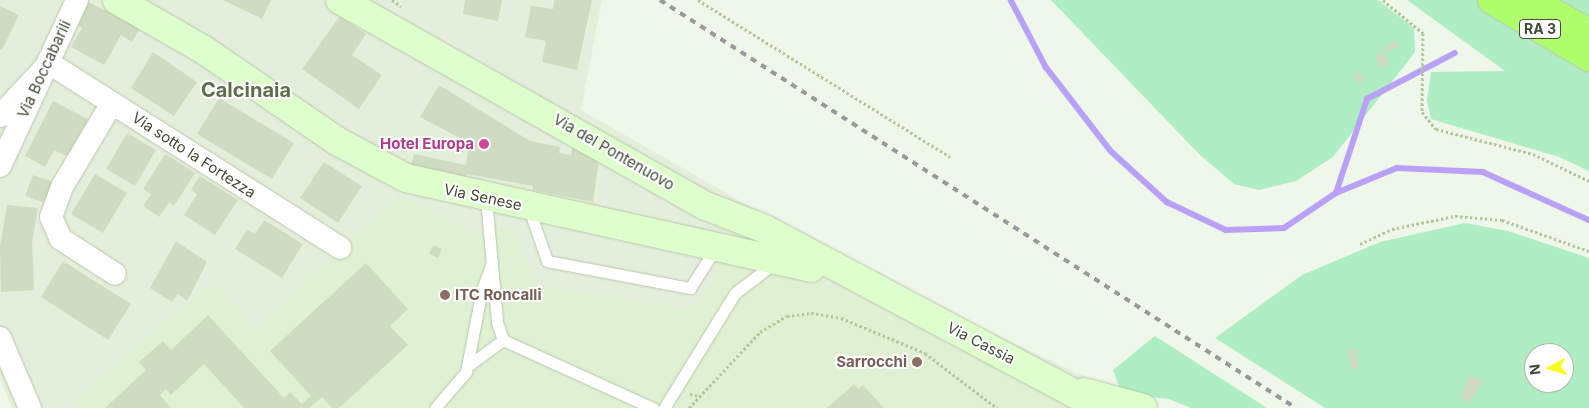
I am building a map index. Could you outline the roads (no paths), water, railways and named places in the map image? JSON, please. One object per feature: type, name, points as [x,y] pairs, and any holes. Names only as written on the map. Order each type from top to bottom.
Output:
[{"type":"highway","name":"RA 3","points":[[1492,0],[1589,57]]},
{"type":"highway","name":"RA 3","points":[[1530,0],[1589,33]]},
{"type":"main road","name":"Via Senese","points":[[117,0],[196,44],[378,165],[420,183],[782,259],[890,297]]},
{"type":"main road","name":"Via del Pontenuovo","points":[[340,0],[706,206],[728,214],[890,297]]},
{"type":"main road","points":[[689,239],[725,234],[730,226],[728,214]]},
{"type":"main road","name":"Via Cassia","points":[[890,297],[1073,390],[1101,408]]},
{"type":"main road","name":"Via Cassia","points":[[1073,390],[1143,408]]},
{"type":"street","name":"Via Boccabarili","points":[[0,166],[49,63],[76,0]]},
{"type":"street","name":"Via sotto la Fortezza","points":[[49,63],[340,248]]},
{"type":"street","points":[[0,116],[49,63]]},
{"type":"street","points":[[112,103],[62,187],[52,217],[61,239],[115,274]]},
{"type":"street","points":[[0,338],[30,408]]},
{"type":"lane","points":[[486,198],[497,322],[503,340],[653,408]]},
{"type":"lane","points":[[528,206],[547,261],[690,288],[718,245]]},
{"type":"lane","points":[[664,408],[734,293],[782,259]]},
{"type":"lane","points":[[435,408],[460,384],[469,365],[482,289],[492,262]]},
{"type":"lane","points":[[469,365],[503,340]]},
{"type":"waterway","points":[[1011,0],[1046,67],[1111,151],[1167,202],[1226,230],[1284,228],[1336,193],[1397,168],[1483,172],[1589,220]]},
{"type":"waterway","points":[[1336,193],[1367,99],[1455,53]]},
{"type":"railway","points":[[660,0],[1296,408]]},
{"type":"place","name":"Hotel Europa","points":[[484,144]]},
{"type":"place","name":"ITC Roncalli","points":[[445,295]]},
{"type":"place","name":"Sarrocchi","points":[[917,362]]},
{"type":"district","name":"Calcinaia","points":[[246,90]]}]
